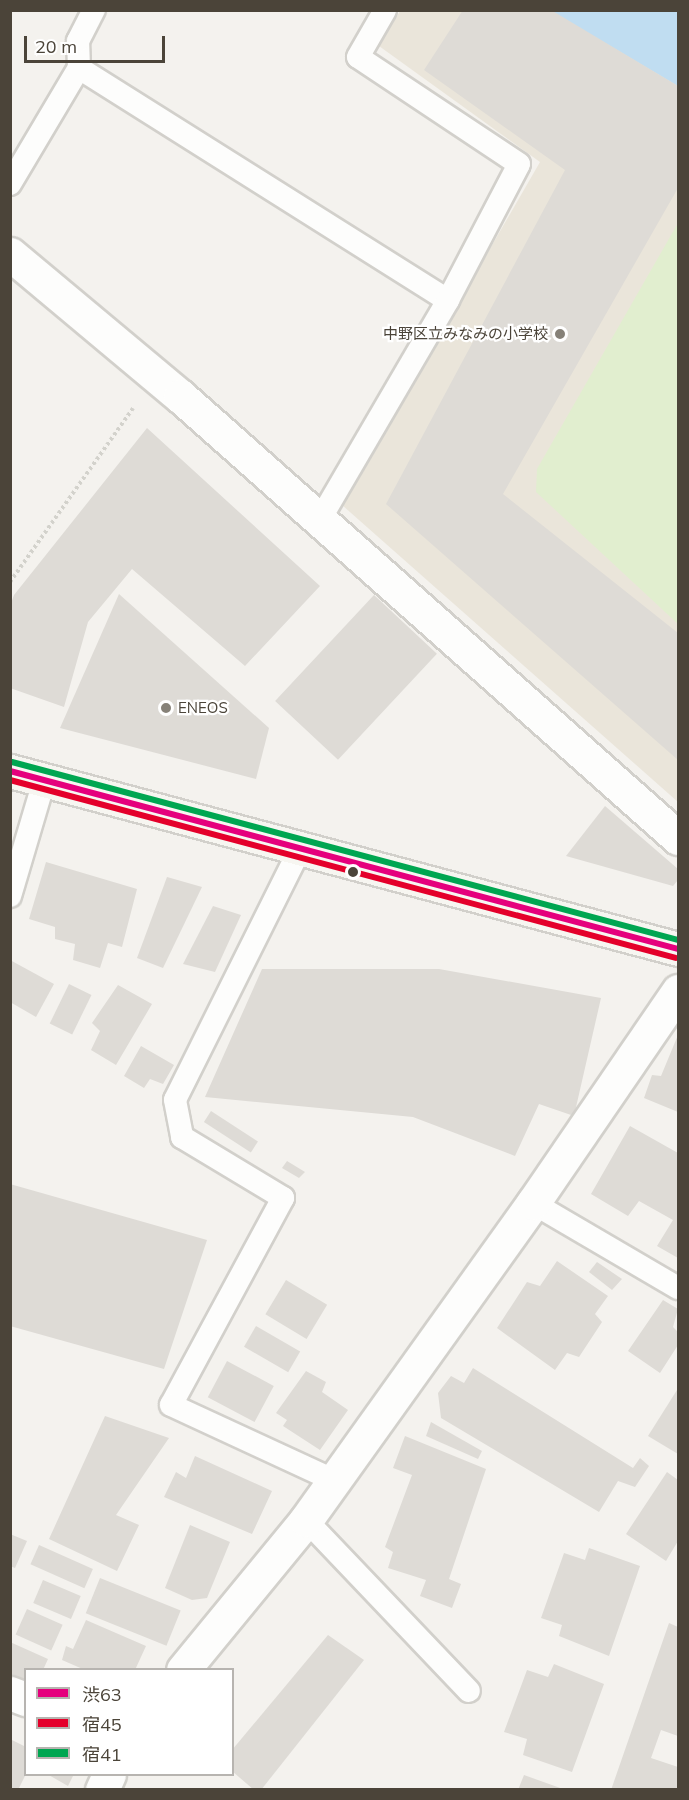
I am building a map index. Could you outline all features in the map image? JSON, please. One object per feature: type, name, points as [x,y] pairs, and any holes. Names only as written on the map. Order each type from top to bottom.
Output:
[{"type":"main road","points":[[10,771],[678,949]]},
{"type":"street","points":[[10,254],[156,375],[678,838]]},
{"type":"street","points":[[185,1668],[306,1520],[533,1203],[678,991]]},
{"type":"street","points":[[102,1790],[108,1776]]},
{"type":"lane","points":[[10,184],[79,68],[78,41],[94,10]]},
{"type":"lane","points":[[319,521],[448,300],[519,164],[358,57],[385,10]]},
{"type":"lane","points":[[79,68],[448,300]]},
{"type":"lane","points":[[10,896],[44,781]]},
{"type":"lane","points":[[300,849],[176,1100],[182,1137],[283,1198],[171,1405],[333,1480]]},
{"type":"lane","points":[[533,1203],[678,1288]]},
{"type":"lane","points":[[306,1520],[469,1691]]},
{"type":"path","points":[[10,582],[156,375]]},
{"type":"shaded area","name":"中野区立みなみの小学校","points":[[400,11],[678,11],[678,802],[342,505],[540,162],[379,46]]},
{"type":"green space","points":[[678,223],[678,624],[536,492],[537,469]]},
{"type":"water","points":[[551,11],[678,11],[678,86]]},
{"type":"building","points":[[463,10],[551,10],[678,86],[678,188],[503,494],[678,633],[678,760],[386,504],[565,170],[424,70]]},
{"type":"building","points":[[147,428],[320,586],[245,666],[132,569],[88,622],[64,707],[10,688],[10,606],[14,595]]},
{"type":"building","points":[[119,594],[269,728],[256,779],[60,728]]},
{"type":"building","points":[[374,595],[437,654],[338,760],[275,701]]},
{"type":"building","points":[[605,806],[678,869],[678,880],[673,886],[566,856]]},
{"type":"building","points":[[46,862],[137,889],[122,947],[108,943],[100,968],[73,960],[75,944],[55,939],[55,927],[29,919]]},
{"type":"building","points":[[167,877],[202,887],[163,968],[137,958]]},
{"type":"building","points":[[213,906],[241,915],[215,972],[183,964]]},
{"type":"building","points":[[10,960],[54,984],[36,1017],[10,1002]]},
{"type":"building","points":[[262,969],[439,969],[601,998],[574,1116],[539,1104],[515,1156],[413,1117],[205,1097]]},
{"type":"building","points":[[69,984],[91,995],[72,1035],[50,1024]]},
{"type":"building","points":[[118,985],[152,1004],[116,1065],[91,1050],[100,1031],[92,1023]]},
{"type":"building","points":[[678,1035],[678,1112],[644,1098],[652,1075],[661,1076]]},
{"type":"building","points":[[141,1046],[174,1065],[163,1084],[150,1079],[144,1088],[124,1076]]},
{"type":"building","points":[[211,1111],[258,1141],[251,1152],[204,1122]]},
{"type":"building","points":[[630,1126],[678,1153],[678,1258],[657,1246],[673,1220],[639,1201],[628,1216],[591,1194]]},
{"type":"building","points":[[287,1161],[305,1172],[299,1178],[282,1168]]},
{"type":"building","points":[[10,1184],[207,1240],[164,1369],[10,1326]]},
{"type":"building","points":[[557,1261],[608,1296],[595,1314],[602,1322],[579,1357],[567,1353],[555,1370],[497,1328],[527,1282],[540,1286]]},
{"type":"building","points":[[597,1262],[622,1279],[612,1290],[589,1272]]},
{"type":"building","points":[[286,1280],[327,1305],[307,1339],[265,1314]]},
{"type":"building","points":[[663,1300],[678,1309],[673,1327],[678,1332],[678,1345],[660,1373],[628,1351]]},
{"type":"building","points":[[256,1326],[300,1352],[288,1372],[244,1347]]},
{"type":"building","points":[[227,1361],[274,1386],[255,1422],[208,1397]]},
{"type":"building","points":[[473,1368],[633,1468],[640,1458],[649,1466],[635,1487],[618,1481],[599,1512],[441,1418],[438,1393],[451,1376],[464,1383]]},
{"type":"building","points":[[306,1371],[326,1382],[322,1392],[348,1410],[320,1450],[283,1426],[287,1420],[276,1413]]},
{"type":"building","points":[[678,1390],[678,1454],[648,1436]]},
{"type":"building","points":[[105,1416],[169,1438],[116,1515],[139,1525],[117,1571],[49,1539]]},
{"type":"building","points":[[431,1422],[482,1451],[478,1459],[426,1436]]},
{"type":"building","points":[[405,1436],[486,1469],[449,1579],[461,1584],[452,1608],[420,1596],[426,1580],[388,1568],[393,1552],[385,1547],[412,1475],[393,1468]]},
{"type":"building","points":[[195,1456],[272,1491],[252,1534],[164,1497],[176,1472],[186,1478]]},
{"type":"building","points":[[667,1472],[678,1480],[678,1541],[666,1561],[626,1534]]},
{"type":"building","points":[[190,1525],[230,1542],[207,1598],[192,1600],[165,1588]]},
{"type":"building","points":[[10,1534],[27,1541],[15,1568],[10,1566]]},
{"type":"building","points":[[39,1545],[93,1569],[84,1588],[30,1564]]},
{"type":"building","points":[[589,1548],[640,1566],[609,1656],[559,1636],[562,1625],[541,1618],[564,1553],[585,1560]]},
{"type":"building","points":[[100,1578],[181,1611],[166,1646],[86,1613]]},
{"type":"building","points":[[43,1580],[81,1596],[71,1619],[33,1603]]},
{"type":"building","points":[[27,1609],[63,1625],[51,1650],[16,1635]]},
{"type":"building","points":[[86,1620],[146,1646],[136,1668],[80,1668],[62,1660],[66,1646],[73,1649]]},
{"type":"building","points":[[669,1623],[678,1627],[678,1736],[661,1730],[651,1758],[678,1767],[678,1790],[611,1790]]},
{"type":"building","points":[[328,1635],[364,1660],[261,1790],[254,1790],[234,1773],[234,1748]]},
{"type":"building","points":[[10,1642],[48,1659],[44,1668],[24,1668],[24,1681],[10,1675]]},
{"type":"building","points":[[554,1664],[604,1684],[572,1772],[523,1755],[527,1739],[504,1732],[527,1670],[548,1677]]},
{"type":"building","points":[[10,1739],[24,1746],[25,1776],[18,1790],[10,1790]]},
{"type":"building","points":[[524,1775],[563,1789],[563,1790],[518,1790]]},
{"type":"building","points":[[50,1776],[73,1776],[68,1786]]},
{"type":"transit line","name":"宿41","points":[[12,762],[678,940]]},
{"type":"transit line","name":"渋63","points":[[10,771],[678,949]]},
{"type":"transit line","name":"宿45","points":[[10,780],[676,958]]},
{"type":"place","name":"中野区立みなみの小学校","points":[[560,334]]},
{"type":"place","name":"ENEOS","points":[[166,708]]}]
